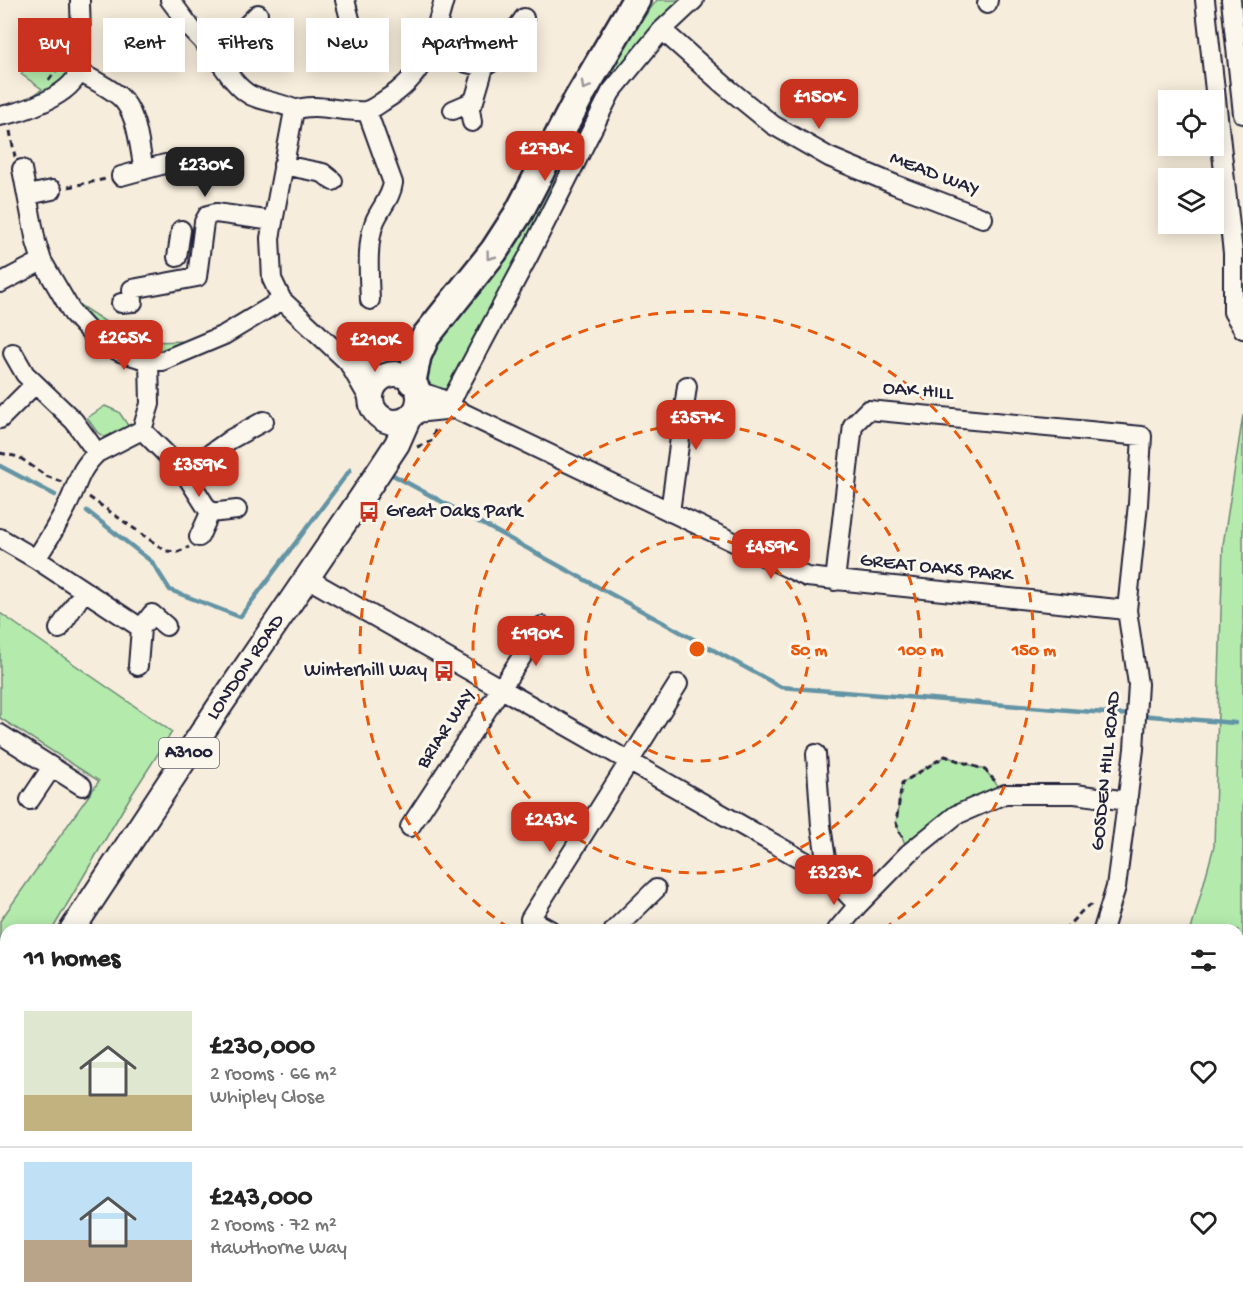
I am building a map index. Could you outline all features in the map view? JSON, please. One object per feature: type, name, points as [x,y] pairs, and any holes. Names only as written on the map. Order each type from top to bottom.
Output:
[{"type":"highway","points":[[414,401],[417,356],[426,336],[494,251],[518,214],[578,99],[636,0]]},
{"type":"main road","points":[[376,410],[399,423],[414,401],[398,374],[384,377],[374,385],[371,392],[376,410],[382,465]]},
{"type":"main road","name":"LONDON ROAD","points":[[76,924],[397,444],[414,401]]},
{"type":"street","points":[[80,0],[80,18]]},
{"type":"street","points":[[170,0],[197,34]]},
{"type":"street","points":[[345,0],[350,18]]},
{"type":"street","points":[[439,18],[444,0]]},
{"type":"street","points":[[452,406],[611,92],[662,30],[694,0]]},
{"type":"street","points":[[1205,0],[1233,253],[1233,312],[1243,329]]},
{"type":"street","points":[[1231,0],[1243,114]]},
{"type":"street","points":[[254,18],[258,14]]},
{"type":"street","name":"MEAD WAY","points":[[662,30],[772,125],[829,157],[983,218]]},
{"type":"street","points":[[3,115],[36,106],[64,90],[79,72],[120,97],[127,106],[135,129],[144,170]]},
{"type":"street","points":[[230,72],[237,84],[249,94],[283,103],[296,110],[308,108],[367,111],[404,88],[417,72]]},
{"type":"street","points":[[472,122],[461,106],[474,101],[483,72]]},
{"type":"street","points":[[296,110],[273,221],[270,260],[272,279],[282,300],[348,362],[376,410]]},
{"type":"street","points":[[367,111],[393,183],[392,193],[375,221],[369,264],[370,300]]},
{"type":"street","points":[[121,176],[165,164]]},
{"type":"street","points":[[284,165],[323,172],[333,181]]},
{"type":"street","points":[[22,169],[36,242],[42,261],[73,314],[98,340],[120,351],[149,360],[162,360],[224,335],[282,300]]},
{"type":"street","points":[[28,195],[51,190]]},
{"type":"street","points":[[121,303],[133,302],[132,289],[196,277],[204,222],[208,216],[216,213],[273,221]]},
{"type":"street","points":[[179,244],[199,255]]},
{"type":"street","points":[[0,283],[42,261]]},
{"type":"street","points":[[13,352],[30,379],[74,421],[97,453]]},
{"type":"street","points":[[36,559],[69,504],[74,487],[86,464],[97,453],[142,430],[150,404],[149,360]]},
{"type":"street","points":[[348,362],[384,377]]},
{"type":"street","points":[[7,413],[30,379]]},
{"type":"street","points":[[670,512],[687,386]]},
{"type":"street","name":"GREAT OAKS PARK","points":[[414,401],[438,397],[452,406],[807,578],[1127,610]]},
{"type":"street","name":"OAK HILL","points":[[835,581],[853,425],[868,410],[1142,436]]},
{"type":"street","points":[[184,472],[231,439],[264,421]]},
{"type":"street","points":[[142,430],[184,472],[210,513]]},
{"type":"street","name":"GOSDEN HILL ROAD","points":[[1105,924],[1116,887],[1128,801],[1138,684],[1127,610],[1138,504],[1142,436]]},
{"type":"street","points":[[210,513],[237,510]]},
{"type":"street","points":[[199,537],[210,513]]},
{"type":"street","points":[[0,538],[141,628]]},
{"type":"street","points":[[309,578],[821,870],[829,875],[858,905]]},
{"type":"street","points":[[59,629],[84,591]]},
{"type":"street","points":[[138,666],[141,628],[152,614],[166,626]]},
{"type":"street","name":"BRIAR WAY","points":[[410,827],[542,626]]},
{"type":"street","points":[[539,924],[530,919],[678,684]]},
{"type":"street","points":[[0,734],[82,786]]},
{"type":"street","points":[[816,754],[821,826],[826,859],[821,870]]},
{"type":"street","points":[[30,800],[52,767]]},
{"type":"street","points":[[842,924],[909,852],[956,815],[1005,794],[1075,794],[1128,801]]},
{"type":"street","points":[[620,924],[656,889]]},
{"type":"path","points":[[49,80],[55,72]]},
{"type":"path","points":[[3,115],[16,160],[22,169]]},
{"type":"path","points":[[51,190],[121,176]]},
{"type":"path","points":[[0,453],[19,457],[46,476],[74,487],[166,551],[178,552],[190,547],[199,537]]},
{"type":"path","points":[[909,852],[896,823],[902,783],[945,756],[985,770],[1005,794]]},
{"type":"path","points":[[1070,924],[1083,910],[1116,887]]},
{"type":"green space","points":[[657,0],[682,0],[638,47],[468,349],[454,375],[457,381],[455,386],[440,390],[435,388],[428,379],[426,359]]},
{"type":"green space","points":[[22,72],[70,72],[57,90],[25,102],[42,89],[21,74]]},
{"type":"green space","points":[[81,306],[129,337],[147,342],[191,341],[184,350],[163,353],[140,351],[111,337]]},
{"type":"green space","points":[[105,406],[119,412],[129,427],[108,440],[97,432],[87,418]]},
{"type":"green space","points":[[1243,415],[1243,924],[1193,924],[1214,846],[1223,545]]},
{"type":"green space","points":[[0,613],[172,732],[129,799],[56,924],[0,924],[0,921],[99,781],[0,718]]},
{"type":"green space","points":[[945,756],[985,770],[1005,794],[909,853],[896,823],[902,783]]},
{"type":"waterway","points":[[0,466],[55,495]]},
{"type":"waterway","points":[[87,511],[152,562],[170,590],[240,617],[350,470]]},
{"type":"waterway","points":[[393,475],[781,687],[1131,715]]},
{"type":"waterway","points":[[1139,715],[1235,723]]},
{"type":"place","name":"Great Oaks Park","points":[[369,512]]},
{"type":"place","name":"Winterhill Way","points":[[444,671]]}]
